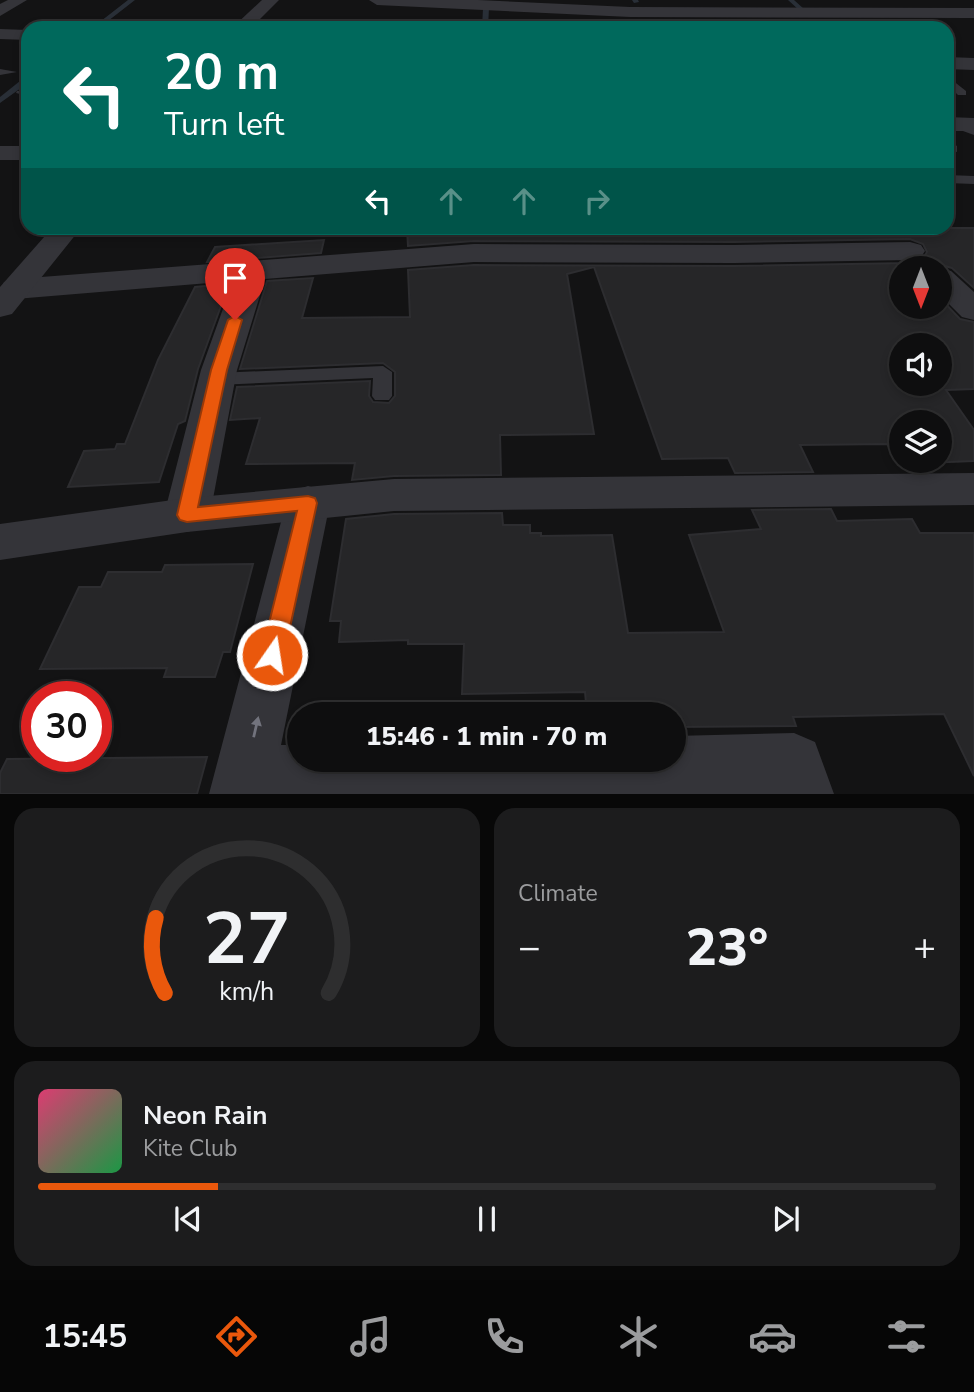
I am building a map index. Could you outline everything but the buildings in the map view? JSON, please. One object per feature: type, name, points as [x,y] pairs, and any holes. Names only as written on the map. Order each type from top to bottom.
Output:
[{"type":"street","points":[[248,21],[271,0]]},
{"type":"street","points":[[377,0],[626,6],[682,13],[974,13]]},
{"type":"street","points":[[926,0],[948,13]]},
{"type":"street","points":[[682,13],[688,21]]},
{"type":"street","points":[[806,13],[815,21]]},
{"type":"street","points":[[0,34],[21,35]]},
{"type":"street","points":[[954,63],[974,64]]},
{"type":"street","points":[[954,124],[969,124],[974,128]]},
{"type":"street","points":[[0,153],[21,153]]},
{"type":"street","points":[[8,298],[61,235]]},
{"type":"street","points":[[893,235],[916,256]]},
{"type":"street","points":[[8,298],[252,271],[474,253],[734,254],[889,258]]},
{"type":"street","points":[[187,515],[217,379],[252,271]]},
{"type":"street","points":[[952,289],[974,310]]},
{"type":"street","points":[[0,542],[187,515],[408,495],[974,489]]},
{"type":"street","points":[[308,503],[242,785],[794,763],[804,793]]},
{"type":"lane","points":[[0,72],[12,72]]},
{"type":"lane","points":[[954,86],[962,93]]},
{"type":"lane","points":[[954,179],[974,180]]},
{"type":"lane","points":[[217,379],[383,372],[382,396]]},
{"type":"waterway","points":[[104,21],[132,0]]},
{"type":"waterway","points":[[791,0],[801,9]]},
{"type":"waterway","points":[[485,21],[486,8]]},
{"type":"waterway","points":[[0,101],[21,84]]},
{"type":"route","points":[[235,320],[219,370],[187,515],[308,503],[272,655]]}]
